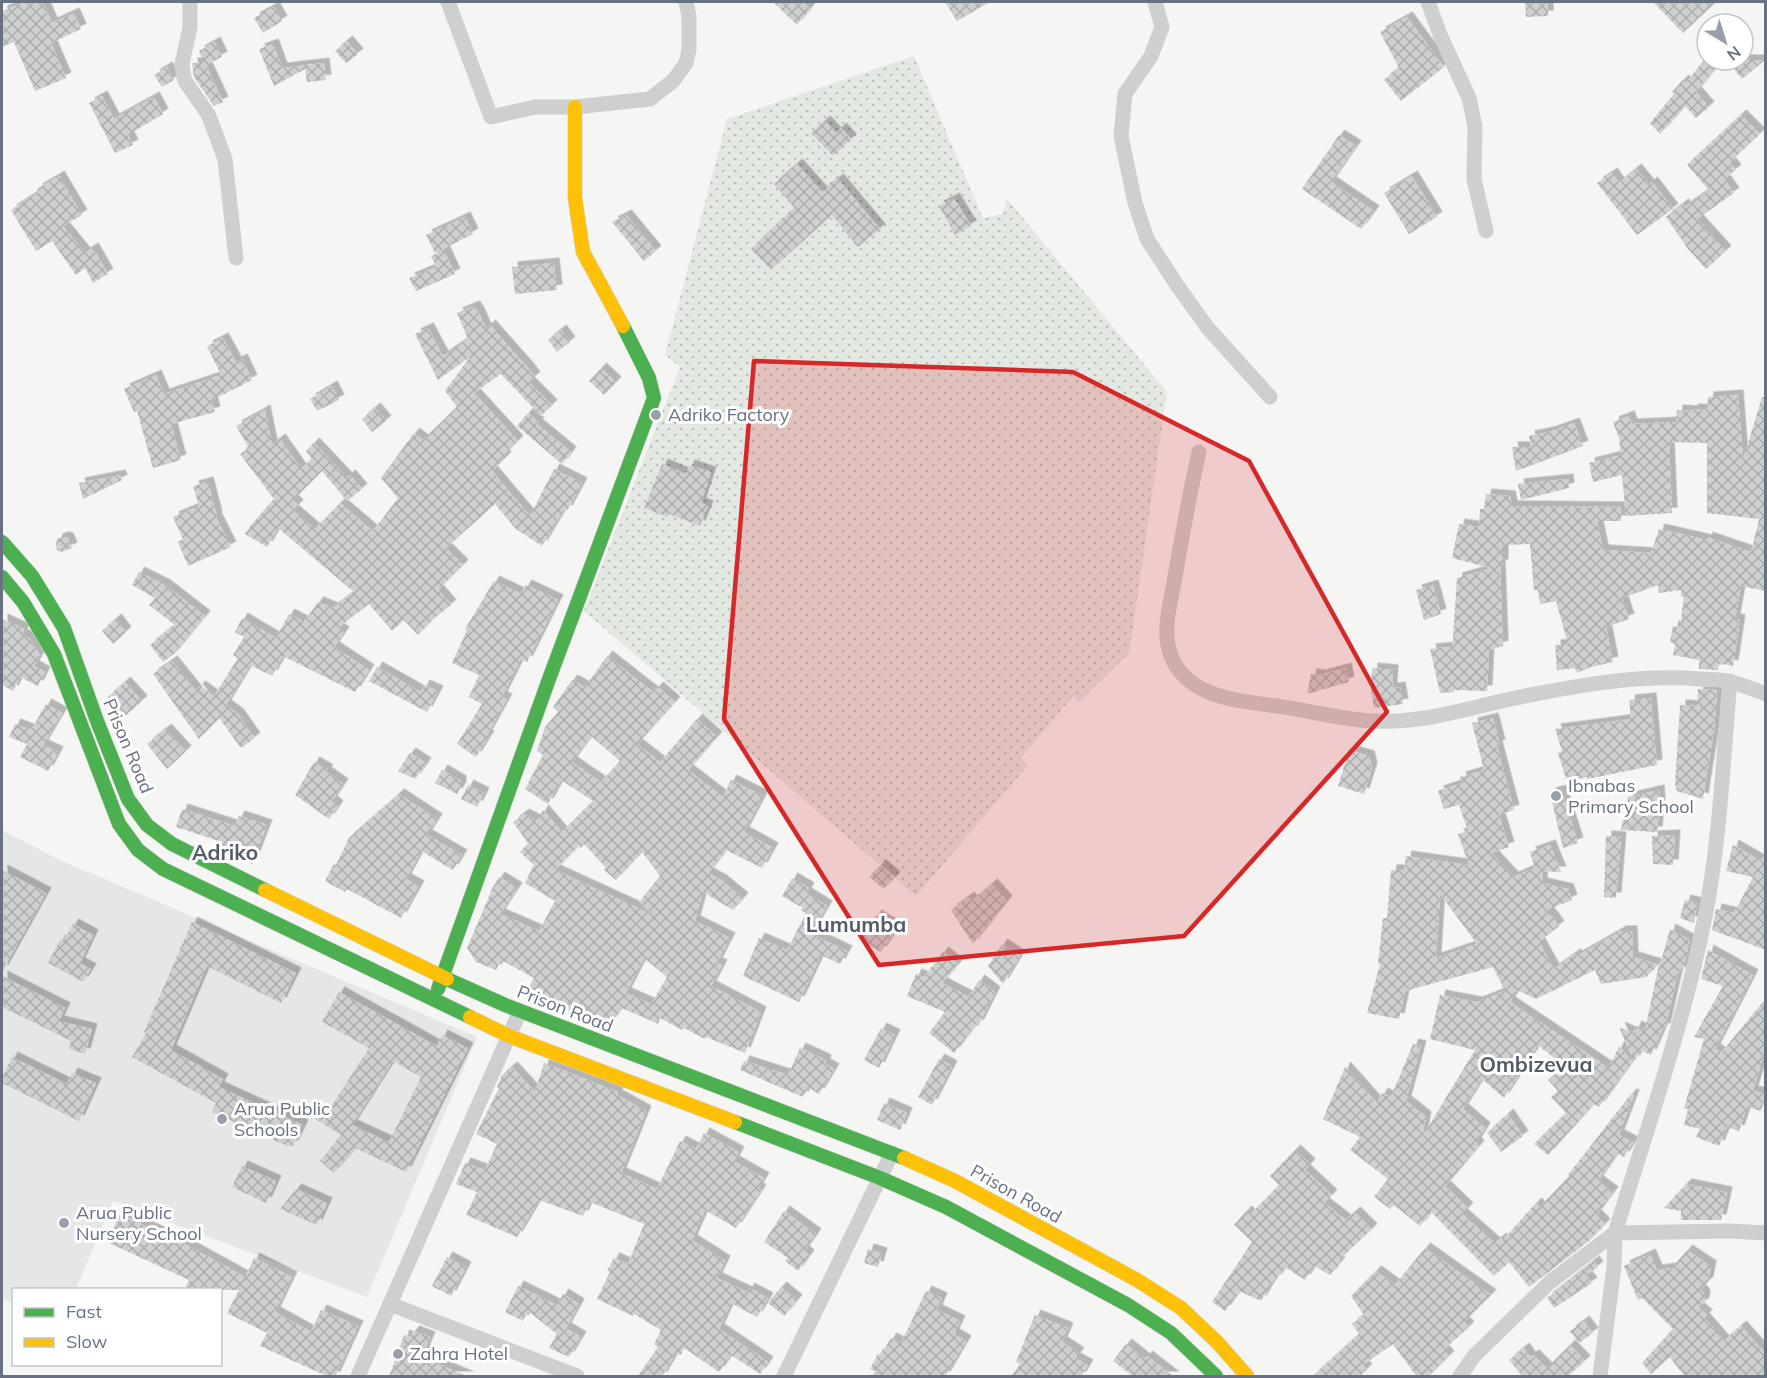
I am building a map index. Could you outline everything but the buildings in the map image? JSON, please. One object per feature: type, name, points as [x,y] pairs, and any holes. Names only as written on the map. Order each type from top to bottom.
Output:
[{"type":"street","points":[[190,2],[190,27],[182,64],[183,73],[185,81],[208,114],[225,159],[236,258]]},
{"type":"street","points":[[448,2],[491,117],[535,107],[575,107],[650,99],[674,80],[686,63],[689,50],[689,16],[686,2]]},
{"type":"street","points":[[1155,2],[1162,27],[1151,56],[1125,94],[1121,136],[1135,203],[1146,239],[1177,285],[1208,327],[1270,397]]},
{"type":"street","points":[[1428,2],[1469,98],[1475,126],[1474,179],[1486,231]]},
{"type":"street","points":[[435,1001],[549,680],[654,398],[649,378],[639,357],[583,252],[574,198],[575,107]]},
{"type":"street","points":[[1199,452],[1184,520],[1167,623],[1170,653],[1179,670],[1192,684],[1224,698],[1249,704],[1283,706],[1353,719],[1393,722],[1447,716],[1514,699],[1587,685],[1669,676],[1730,681],[1766,694]]},
{"type":"street","name":"Prison Road","points":[[2,542],[32,576],[64,628],[128,799],[147,825],[172,844],[442,977],[520,1011],[892,1154],[955,1181],[1137,1280],[1181,1308],[1218,1343],[1247,1377]]},
{"type":"street","name":"Prison Road","points":[[2,578],[23,602],[54,654],[119,824],[138,850],[163,869],[509,1036],[880,1178],[946,1207],[1128,1305],[1171,1333],[1216,1377]]},
{"type":"street","points":[[1600,1377],[1614,1268],[1614,1233],[1679,1026],[1705,918],[1715,857],[1730,681]]},
{"type":"street","points":[[358,1377],[520,1011]]},
{"type":"street","points":[[784,1377],[892,1154]]},
{"type":"street","points":[[1460,1377],[1474,1356],[1550,1282],[1614,1233],[1730,1231],[1766,1233]]},
{"type":"street","points":[[390,1305],[577,1377]]},
{"type":"highlighted area","points":[[754,361],[1073,372],[1249,461],[1387,712],[1184,936],[879,965],[724,719]]},
{"type":"shaded area","points":[[914,56],[983,218],[1002,214],[1007,199],[1167,392],[1129,653],[1079,702],[1073,696],[1021,758],[1028,765],[916,896],[584,611],[680,367],[665,355],[727,119]]},
{"type":"shaded area","name":"Arua Public Schools","points":[[2,830],[62,861],[477,1037],[367,1297],[113,1201],[76,1288],[12,1288],[12,1303],[2,1298]]},
{"type":"traffic: fast","points":[[438,989],[549,679],[654,398],[649,378],[623,326]]},
{"type":"traffic: fast","points":[[2,542],[32,576],[64,628],[128,799],[147,825],[172,844],[265,890]]},
{"type":"traffic: fast","points":[[2,577],[23,602],[54,654],[119,824],[138,850],[163,869],[470,1017]]},
{"type":"traffic: fast","points":[[447,979],[505,1005],[904,1158]]},
{"type":"traffic: fast","points":[[735,1122],[880,1178],[946,1207],[1128,1305],[1171,1333],[1216,1376]]},
{"type":"traffic: slow","points":[[575,107],[575,198],[583,252],[623,326]]},
{"type":"traffic: slow","points":[[265,890],[447,979]]},
{"type":"traffic: slow","points":[[470,1017],[509,1036],[735,1122]]},
{"type":"traffic: slow","points":[[904,1158],[955,1181],[1137,1280],[1181,1308],[1218,1343],[1247,1376]]},
{"type":"place","name":"Adriko Factory","points":[[656,415]]},
{"type":"place","name":"Ibnabas Primary School","points":[[1556,796]]},
{"type":"place","name":"Arua Public Schools","points":[[222,1119]]},
{"type":"place","name":"Arua Public Nursery School","points":[[64,1223]]},
{"type":"place","name":"Zahra Hotel","points":[[398,1354]]},
{"type":"district","name":"Adriko","points":[[225,853]]},
{"type":"district","name":"Lumumba","points":[[856,925]]},
{"type":"district","name":"Ombizevua","points":[[1536,1065]]}]
